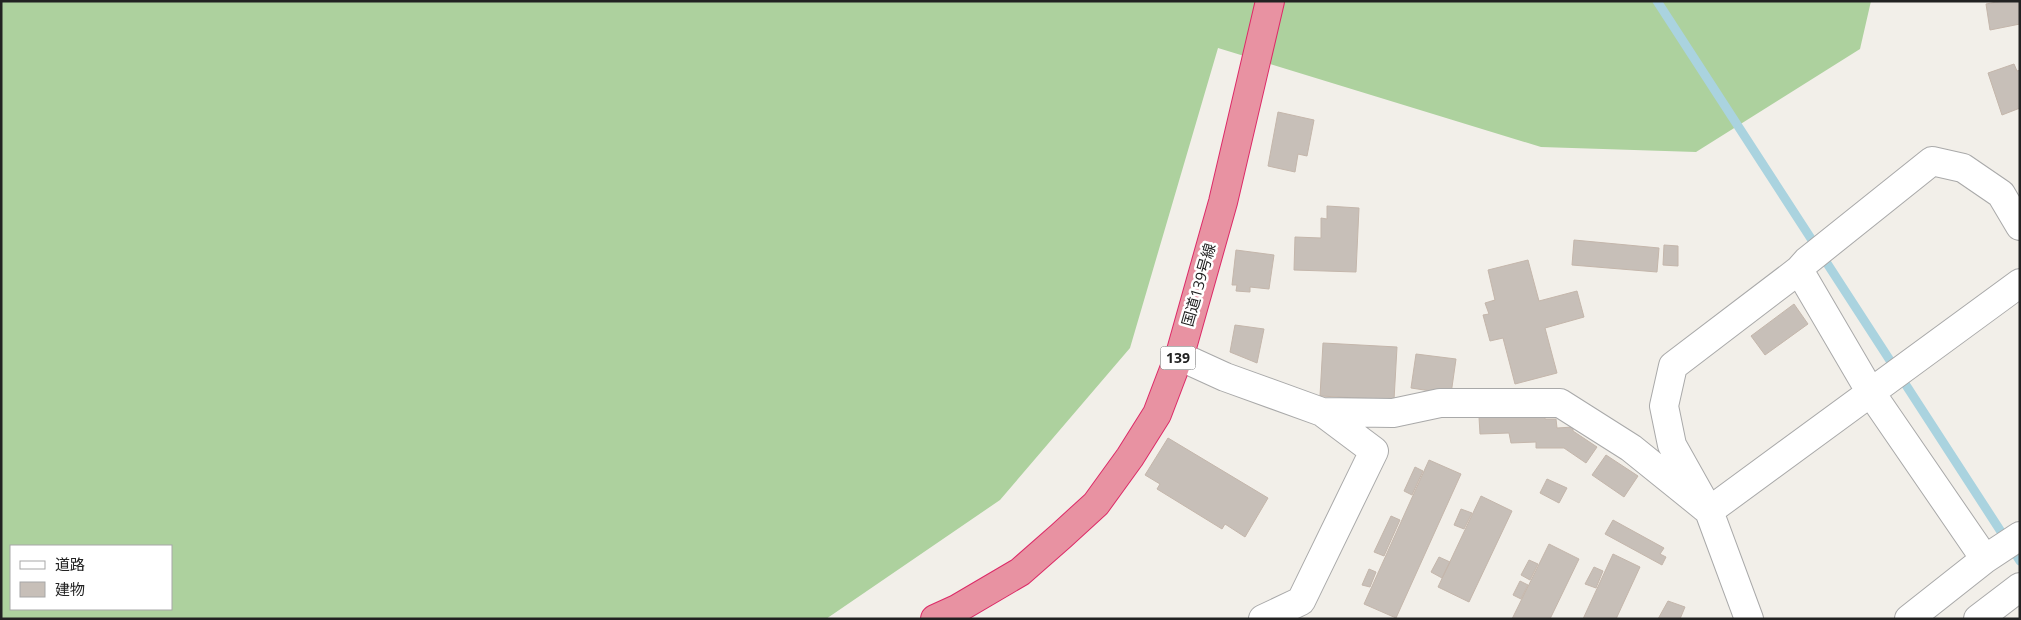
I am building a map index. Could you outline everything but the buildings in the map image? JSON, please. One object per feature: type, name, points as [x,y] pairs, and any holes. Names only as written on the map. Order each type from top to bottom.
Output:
[{"type":"highway","name":"国道139号線","points":[[935,619],[957,609],[1020,572],[1096,504],[1130,457],[1157,414],[1179,356],[1222,202],[1270,1]]},
{"type":"street","points":[[1749,619],[1710,511],[1672,445],[1664,406],[1673,366],[1799,270],[1807,260],[1932,161],[1963,168],[2001,194],[2020,226]]},
{"type":"street","points":[[1799,270],[1872,392],[1985,559]]},
{"type":"street","points":[[1710,511],[2020,283]]},
{"type":"street","points":[[1179,356],[1225,377],[1322,412],[1374,451],[1301,601],[1263,619]]},
{"type":"street","points":[[1322,412],[1393,413],[1440,403],[1560,403],[1631,448],[1710,511]]},
{"type":"street","points":[[1909,619],[1985,559],[2020,536]]},
{"type":"street","points":[[1978,619],[2020,587]]},
{"type":"green space","points":[[1,1],[1871,1],[1860,49],[1696,152],[1541,147],[1218,48],[1130,348],[1000,500],[826,619],[1,619]]},
{"type":"waterway","points":[[1657,1],[2020,561]]}]
